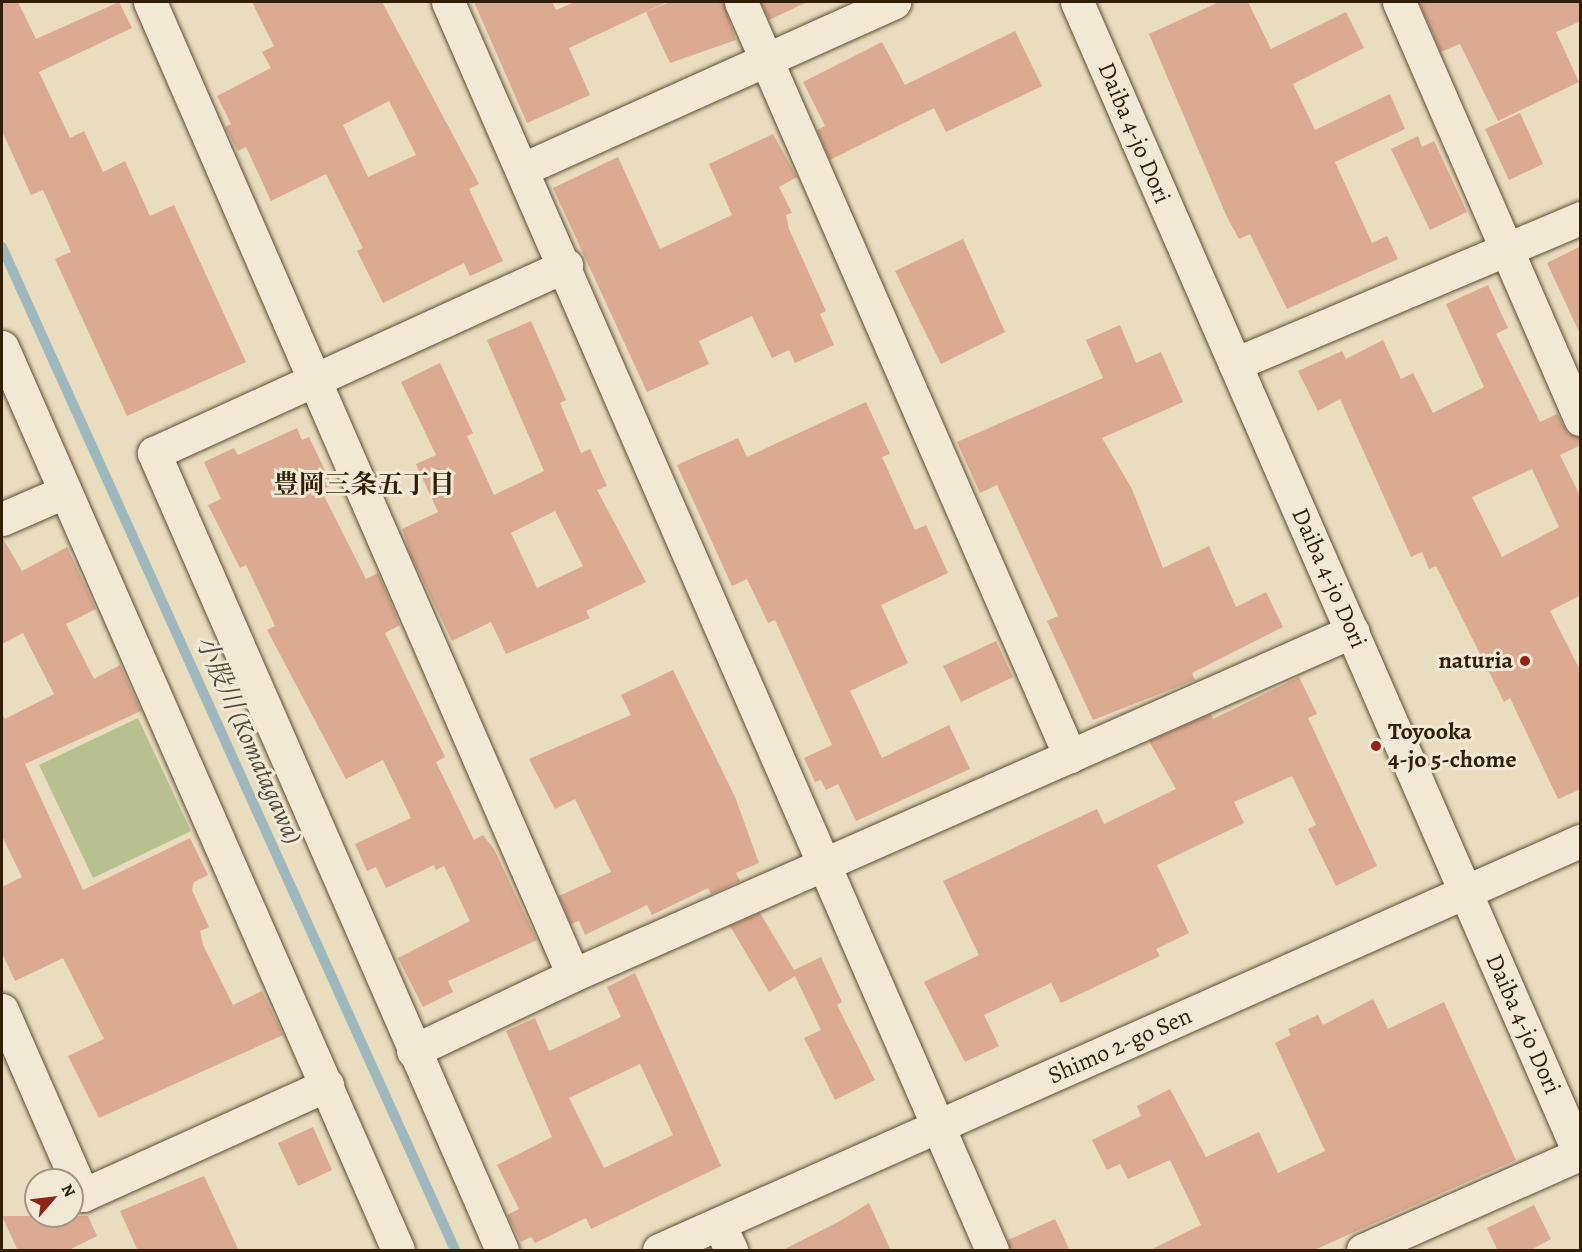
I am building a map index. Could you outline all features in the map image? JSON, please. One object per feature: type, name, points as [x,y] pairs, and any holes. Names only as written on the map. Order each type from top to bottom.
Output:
[{"type":"street","points":[[150,2],[316,377],[573,975]]},
{"type":"street","points":[[448,2],[566,265],[992,1251]]},
{"type":"street","points":[[741,2],[1070,756]]},
{"type":"street","points":[[524,169],[894,2]]},
{"type":"street","name":"Daiba 4-jo Dori","points":[[1077,2],[1580,1155]]},
{"type":"street","points":[[1399,2],[1581,419]]},
{"type":"street","points":[[1235,364],[1581,218]]},
{"type":"street","points":[[502,1251],[154,453],[316,377],[566,265]]},
{"type":"street","points":[[2,347],[398,1251]]},
{"type":"street","points":[[2,519],[64,492]]},
{"type":"street","points":[[413,1051],[573,975],[1353,631]]},
{"type":"street","name":"Shimo 2-go Sen","points":[[659,1251],[725,1237],[938,1126],[1581,842]]},
{"type":"street","points":[[2,1010],[83,1195],[327,1085]]},
{"type":"street","points":[[1363,1251],[1580,1155]]},
{"type":"green space","points":[[138,718],[191,831],[93,878],[39,765]]},
{"type":"building","points":[[2,2],[18,2],[36,39],[119,2],[132,28],[39,72],[70,138],[84,131],[103,172],[125,161],[150,216],[174,205],[246,362],[127,416],[55,259],[71,252],[43,190],[31,195],[2,131]]},
{"type":"building","points":[[252,2],[382,2],[479,184],[469,189],[503,261],[470,276],[464,263],[383,303],[357,251],[363,248],[326,174],[271,201],[246,147],[238,151],[225,127],[231,124],[217,96],[271,68],[262,52],[274,46]],"holes":[[[389,101],[416,155],[368,177],[343,125]]]},
{"type":"building","points":[[474,2],[552,2],[556,10],[575,2],[667,2],[569,48],[590,95],[527,123]]},
{"type":"building","points":[[670,2],[723,2],[736,40],[670,63],[646,12]]},
{"type":"building","points":[[761,2],[807,2],[769,20]]},
{"type":"building","points":[[1219,2],[1248,2],[1271,49],[1346,12],[1364,48],[1293,84],[1315,130],[1390,94],[1405,129],[1335,162],[1372,243],[1387,236],[1398,259],[1287,309],[1250,234],[1239,239],[1226,215],[1149,34]]},
{"type":"building","points":[[1419,2],[1581,2],[1581,21],[1556,32],[1579,82],[1498,121],[1460,44],[1441,52]]},
{"type":"building","points":[[1015,31],[1042,86],[946,132],[934,108],[830,160],[817,130],[825,126],[803,82],[882,42],[905,85]]},
{"type":"building","points":[[1520,113],[1543,164],[1509,180],[1485,129]]},
{"type":"building","points":[[773,134],[797,177],[779,187],[792,213],[786,215],[789,229],[826,311],[820,314],[834,345],[795,363],[789,350],[772,358],[752,316],[699,341],[709,364],[647,392],[553,188],[618,157],[660,249],[732,215],[709,164]]},
{"type":"building","points":[[1418,136],[1422,147],[1434,141],[1467,212],[1430,230],[1391,149]]},
{"type":"building","points":[[963,239],[1005,332],[941,364],[895,271]]},
{"type":"building","points":[[1581,246],[1581,336],[1547,263]]},
{"type":"building","points":[[1488,285],[1508,328],[1496,334],[1540,422],[1557,414],[1568,434],[1581,437],[1581,445],[1560,455],[1581,498],[1581,595],[1550,611],[1581,672],[1581,789],[1558,799],[1510,698],[1504,702],[1436,566],[1429,569],[1422,552],[1411,557],[1340,399],[1318,411],[1298,371],[1342,351],[1346,359],[1383,340],[1401,379],[1413,373],[1433,413],[1484,387],[1446,304]],"holes":[[[1532,469],[1559,527],[1502,557],[1472,497]]]},
{"type":"building","points":[[531,321],[566,400],[560,403],[581,453],[590,449],[607,486],[597,490],[646,582],[586,611],[590,618],[506,654],[491,622],[452,641],[411,556],[402,529],[438,512],[416,464],[436,455],[401,382],[440,363],[473,433],[467,436],[494,495],[544,471],[487,340]],"holes":[[[555,511],[583,566],[537,588],[511,533]]]},
{"type":"building","points":[[1120,325],[1136,363],[1161,352],[1183,402],[1102,438],[1132,489],[1163,568],[1209,546],[1236,607],[1266,592],[1283,627],[1192,673],[1195,680],[1093,720],[1047,621],[1058,616],[997,485],[980,493],[957,442],[1103,378],[1086,340]]},
{"type":"building","points":[[866,402],[890,454],[882,457],[915,530],[926,525],[948,573],[881,605],[908,663],[850,691],[882,758],[949,725],[970,769],[856,821],[838,784],[826,790],[821,780],[815,782],[804,758],[832,745],[775,620],[768,623],[747,579],[732,586],[677,465],[738,438],[747,457]]},
{"type":"building","points":[[297,428],[302,440],[309,437],[332,485],[321,490],[366,579],[378,573],[400,625],[385,633],[445,757],[436,762],[474,840],[483,835],[494,849],[537,940],[448,981],[453,992],[423,1007],[398,958],[470,921],[444,866],[436,870],[434,865],[386,888],[376,867],[367,871],[355,844],[411,818],[383,760],[346,779],[267,630],[275,626],[246,565],[240,568],[208,505],[221,499],[204,462],[234,448],[238,455]]},
{"type":"building","points":[[2,537],[22,571],[67,547],[96,609],[66,624],[94,679],[120,665],[141,711],[25,764],[83,890],[190,838],[208,875],[194,882],[192,890],[209,927],[200,931],[203,945],[233,1005],[262,991],[283,1035],[99,1118],[68,1056],[104,1039],[63,958],[15,981],[2,953],[2,887],[22,877],[2,836],[2,713],[5,719],[54,694],[23,633],[2,644]]},
{"type":"building","points":[[996,641],[1013,677],[961,702],[943,666]]},
{"type":"building","points":[[673,670],[735,797],[759,863],[736,873],[740,881],[711,894],[708,888],[652,915],[647,905],[585,935],[579,921],[571,924],[559,896],[611,872],[575,799],[555,809],[529,759],[631,715],[621,695]]},
{"type":"building","points":[[1299,677],[1317,714],[1308,718],[1377,866],[1336,886],[1308,829],[1316,825],[1292,776],[1234,802],[1244,823],[1157,865],[1189,933],[1156,949],[1160,956],[1061,1003],[1051,983],[984,1015],[999,1046],[965,1062],[924,982],[979,955],[943,881],[1097,809],[1104,824],[1176,789],[1149,741],[1211,714],[1213,719]]},
{"type":"building","points":[[760,913],[794,970],[821,957],[842,1002],[837,1005],[875,1080],[835,1100],[804,1038],[821,1030],[795,976],[769,992],[730,926]]},
{"type":"building","points":[[635,973],[721,1166],[591,1229],[586,1218],[535,1243],[531,1237],[521,1242],[507,1215],[519,1209],[497,1165],[552,1137],[506,1031],[535,1018],[549,1051],[621,1017],[607,987]],"holes":[[[640,1064],[673,1135],[604,1168],[569,1098]]]},
{"type":"building","points":[[1373,999],[1388,1029],[1444,1002],[1516,1160],[1312,1251],[1148,1251],[1201,1225],[1170,1160],[1128,1179],[1120,1164],[1107,1170],[1092,1140],[1141,1116],[1137,1106],[1170,1089],[1206,1157],[1259,1132],[1278,1173],[1325,1151],[1275,1043],[1291,1035],[1288,1029],[1318,1015],[1323,1025]]},
{"type":"building","points":[[313,1127],[332,1170],[298,1186],[278,1143]]},
{"type":"building","points":[[204,1176],[239,1251],[138,1251],[120,1211]]},
{"type":"building","points":[[869,1203],[891,1251],[781,1251],[840,1221]]},
{"type":"building","points":[[1534,1205],[1551,1239],[1529,1251],[1498,1251],[1487,1228]]},
{"type":"building","points":[[2,1216],[24,1216],[24,1228],[84,1228],[84,1216],[88,1216],[97,1236],[67,1251],[18,1251]]},
{"type":"building","points":[[1055,1219],[1070,1251],[1010,1251],[1008,1240]]},
{"type":"waterway","name":"小股川 (Komatagawa)","points":[[2,247],[455,1250]]},
{"type":"place","name":"naturia","points":[[1525,661]]},
{"type":"place","name":"Toyooka 4-jo 5-chome","points":[[1376,746]]},
{"type":"district","name":"豊岡三条五丁目","points":[[364,485]]}]
